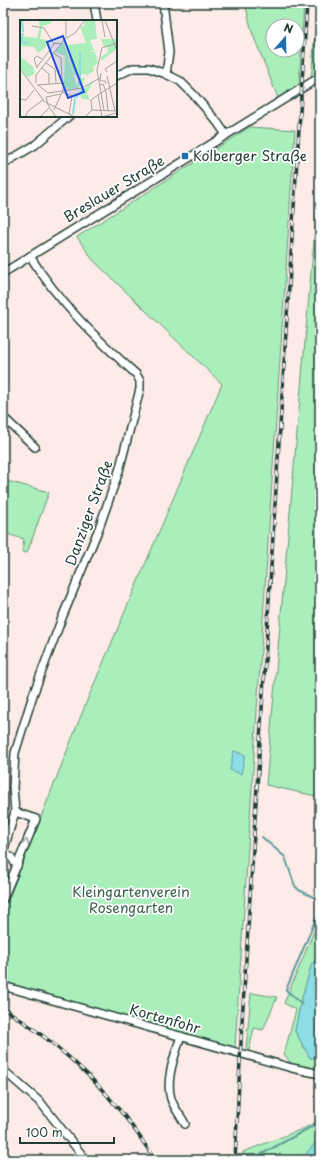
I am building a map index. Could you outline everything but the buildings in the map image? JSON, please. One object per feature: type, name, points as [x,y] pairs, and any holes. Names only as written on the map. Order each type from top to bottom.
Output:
[{"type":"street","points":[[94,3],[97,20]]},
{"type":"street","points":[[163,3],[169,52],[166,74]]},
{"type":"street","points":[[117,76],[133,68],[149,68],[180,81],[218,122],[226,135]]},
{"type":"street","name":"Breslauer Straße","points":[[3,273],[320,77]]},
{"type":"street","points":[[3,164],[35,145],[68,117]]},
{"type":"street","name":"Danziger Straße","points":[[3,852],[14,812],[13,780],[19,740],[33,695],[62,618],[99,528],[119,471],[140,389],[140,381],[136,374],[96,336],[61,298],[42,276],[30,256]]},
{"type":"street","points":[[3,417],[35,447]]},
{"type":"street","points":[[3,899],[36,819],[14,812]]},
{"type":"street","points":[[3,855],[11,857],[17,866]]},
{"type":"street","name":"Kortenfohr","points":[[3,986],[298,1070],[320,1074]]},
{"type":"street","points":[[181,1036],[169,1084],[171,1099],[185,1124]]},
{"type":"street","points":[[3,1070],[41,1103],[86,1160]]},
{"type":"green space","points":[[245,3],[304,3],[303,18],[265,18],[265,58],[301,58],[299,85],[278,98],[252,32]]},
{"type":"green space","points":[[317,3],[320,3],[320,77],[311,83]]},
{"type":"green space","name":"Kleingartenverein Rosengarten","points":[[250,127],[295,130],[235,1047],[3,985],[3,913],[86,703],[222,384],[93,260],[77,237]]},
{"type":"green space","points":[[318,194],[320,194],[320,797],[266,785]]},
{"type":"green space","points":[[3,480],[49,492],[27,553],[22,552],[24,539],[3,533]]},
{"type":"green space","points":[[320,917],[320,959],[312,963],[301,1001],[295,1031],[310,1058],[320,1057],[320,1072],[292,1065],[284,1054],[296,1010],[284,1003]]},
{"type":"green space","points":[[251,993],[277,997],[263,1030],[254,1028],[249,1051],[246,1050]]},
{"type":"green space","points":[[320,1120],[320,1160],[243,1160],[243,1152],[305,1128]]},
{"type":"water","points":[[234,751],[245,755],[241,774],[230,770]]},
{"type":"water","points":[[320,959],[320,1057],[310,1058],[295,1031],[301,1001],[312,963]]},
{"type":"water","points":[[320,1141],[320,1160],[301,1160],[315,1143]]},
{"type":"waterway","points":[[262,837],[285,857],[295,886],[299,890],[315,898]]},
{"type":"waterway","points":[[302,1004],[286,990],[320,909]]},
{"type":"waterway","points":[[251,1160],[320,1122]]},
{"type":"railway","points":[[235,1160],[242,1022],[307,3]]},
{"type":"railway","points":[[3,1008],[48,1040],[88,1075],[106,1094],[140,1136],[155,1160]]},
{"type":"place","name":"Kolberger Straße","points":[[185,156]]}]
